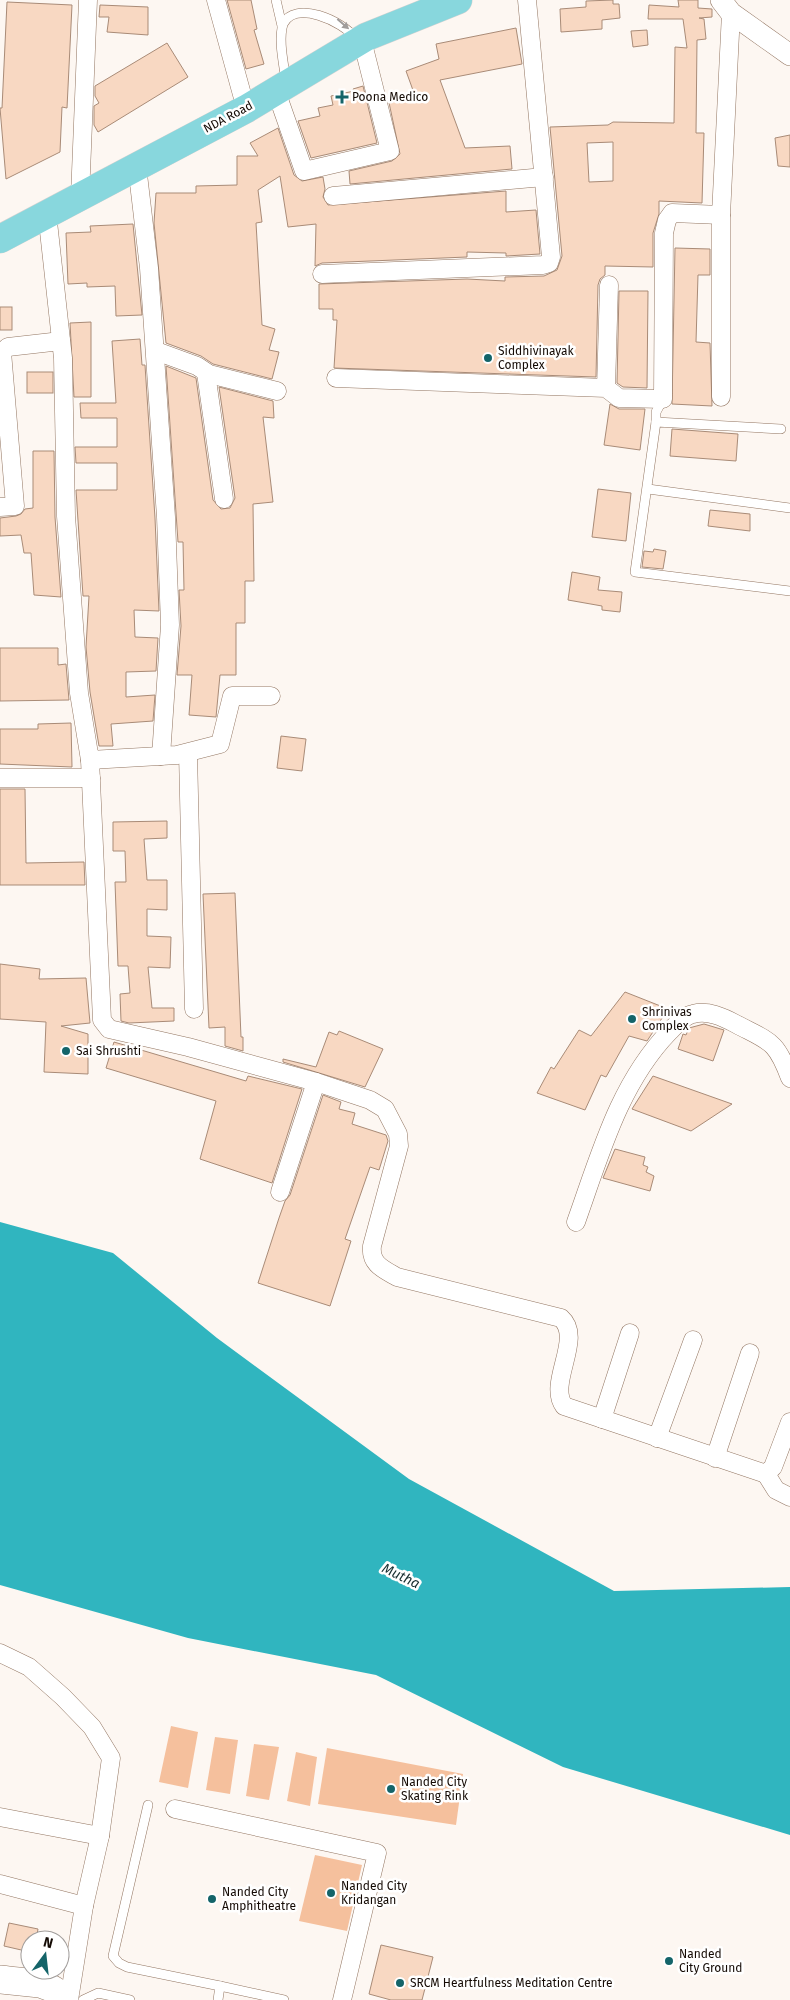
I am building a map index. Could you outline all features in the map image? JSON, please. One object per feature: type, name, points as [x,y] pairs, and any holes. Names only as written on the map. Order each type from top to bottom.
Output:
[{"type":"main road","name":"NDA Road","points":[[0,239],[246,108],[360,41],[458,0]]},
{"type":"street","points":[[80,197],[88,0]]},
{"type":"street","points":[[216,0],[246,108]]},
{"type":"street","points":[[322,274],[543,266],[549,263],[551,257],[527,0]]},
{"type":"street","points":[[726,6],[790,55]]},
{"type":"street","points":[[721,397],[721,215],[726,6]]},
{"type":"street","points":[[281,88],[304,171],[390,151],[360,41]]},
{"type":"street","points":[[137,166],[149,268],[156,351],[170,625],[161,756]]},
{"type":"street","points":[[333,196],[544,177]]},
{"type":"street","points":[[48,213],[61,341],[66,516],[79,693],[90,760],[102,1020],[109,1029],[120,1033],[188,1047],[316,1082],[370,1100],[385,1109],[398,1134],[399,1146],[372,1246],[373,1258],[377,1266],[397,1277],[561,1318],[565,1322],[569,1334],[559,1388],[560,1400],[564,1406],[766,1474],[776,1490],[790,1497]]},
{"type":"street","points":[[336,378],[606,388],[619,398],[663,399],[664,233],[666,220],[672,213],[721,215]]},
{"type":"street","points":[[606,388],[609,285]]},
{"type":"street","points":[[0,507],[15,506],[2,352],[8,347],[61,341]]},
{"type":"street","points":[[156,351],[197,366],[206,372],[277,391]]},
{"type":"street","points":[[206,372],[224,499]]},
{"type":"street","points":[[90,760],[161,756],[220,744],[232,696],[271,696]]},
{"type":"street","points":[[188,752],[194,1009]]},
{"type":"street","points":[[0,778],[91,778]]},
{"type":"street","points":[[576,1222],[614,1118],[630,1086],[650,1052],[679,1022],[690,1014],[701,1012],[729,1020],[776,1047],[790,1078]]},
{"type":"street","points":[[280,1192],[316,1082]]},
{"type":"street","points":[[602,1419],[630,1332]]},
{"type":"street","points":[[657,1438],[693,1340]]},
{"type":"street","points":[[715,1458],[750,1353]]},
{"type":"street","points":[[766,1474],[773,1468],[790,1422]]},
{"type":"street","points":[[0,1653],[29,1668],[64,1696],[92,1727],[111,1758],[100,1836],[84,1906],[68,2000]]},
{"type":"street","points":[[175,1809],[377,1853],[342,2000]]},
{"type":"street","points":[[0,1817],[100,1836]]},
{"type":"street","points":[[0,1884],[84,1906]]},
{"type":"street","points":[[0,1976],[47,1983],[58,1987],[68,2000]]},
{"type":"lane","points":[[276,0],[282,26],[281,88]]},
{"type":"lane","points":[[282,26],[292,8],[301,5],[313,6],[326,11],[346,25],[360,41]]},
{"type":"lane","points":[[663,399],[656,412],[648,489],[635,572],[790,591]]},
{"type":"lane","points":[[656,422],[781,429]]},
{"type":"lane","points":[[648,489],[790,508]]},
{"type":"lane","points":[[148,1805],[113,1956],[119,1963],[127,1967],[284,2000]]},
{"type":"lane","points":[[218,2000],[220,1986]]},
{"type":"lane","points":[[0,1989],[39,1993],[58,2000]]},
{"type":"lane","points":[[82,2000],[98,1993],[130,2000]]},
{"type":"shaded area","points":[[171,1726],[198,1732],[188,1788],[159,1782]]},
{"type":"shaded area","points":[[215,1737],[238,1740],[230,1794],[206,1790]]},
{"type":"shaded area","points":[[254,1744],[279,1747],[269,1800],[246,1796]]},
{"type":"shaded area","name":"Nanded City Skating Rink","points":[[327,1748],[463,1774],[456,1825],[318,1804]]},
{"type":"shaded area","points":[[296,1752],[317,1757],[310,1806],[287,1801]]},
{"type":"shaded area","name":"Nanded City Kridangan","points":[[315,1855],[362,1865],[347,1931],[299,1921]]},
{"type":"water","name":"Mutha","points":[[0,1222],[113,1253],[217,1338],[409,1479],[614,1591],[790,1587],[790,1835],[563,1767],[376,1675],[188,1638],[0,1585]]},
{"type":"building","points":[[227,0],[251,0],[257,29],[254,30],[264,64],[246,69]]},
{"type":"building","points":[[613,0],[613,4],[619,4],[620,18],[602,20],[602,29],[561,32],[560,9],[586,7],[586,1]]},
{"type":"building","points":[[678,0],[698,0],[698,8],[712,9],[712,17],[699,18],[704,19],[706,39],[697,40],[696,133],[704,133],[702,203],[659,201],[659,214],[653,233],[653,267],[605,266],[605,275],[600,279],[598,285],[596,377],[334,368],[337,320],[333,320],[333,309],[319,309],[319,284],[467,279],[505,281],[505,277],[544,276],[557,270],[562,256],[550,127],[608,125],[613,122],[674,123],[675,47],[687,48],[683,19],[648,19],[649,5],[679,7]],"holes":[[[613,142],[613,181],[589,182],[587,143]]]},
{"type":"building","points":[[7,2],[72,5],[67,108],[62,107],[60,152],[6,179],[0,108],[2,108]]},
{"type":"building","points":[[100,5],[148,7],[148,35],[107,32],[109,17],[99,17]]},
{"type":"building","points":[[516,28],[522,64],[440,80],[465,148],[510,146],[512,169],[350,184],[349,171],[392,161],[400,154],[388,98],[414,93],[406,71],[439,59],[436,44]]},
{"type":"building","points":[[647,30],[648,45],[633,47],[631,31]]},
{"type":"building","points":[[167,43],[188,77],[98,132],[94,125],[94,106],[99,103],[95,96],[95,86]]},
{"type":"building","points":[[363,86],[377,143],[311,158],[298,121],[320,116],[318,108],[333,105],[331,96],[354,91],[353,89]]},
{"type":"building","points":[[278,128],[294,175],[302,181],[323,177],[325,189],[323,197],[328,205],[506,191],[506,212],[536,210],[540,254],[506,256],[506,253],[467,252],[467,257],[322,263],[315,266],[316,224],[288,227],[280,176],[258,190],[262,222],[256,223],[262,325],[275,329],[269,350],[279,352],[272,379],[213,364],[201,356],[166,343],[154,223],[156,193],[196,193],[196,186],[237,185],[237,156],[258,156],[250,143]]},
{"type":"building","points":[[790,135],[790,167],[778,166],[775,138]]},
{"type":"building","points":[[133,224],[142,315],[116,316],[115,286],[87,287],[87,283],[68,284],[66,233],[91,232],[90,226]]},
{"type":"building","points":[[675,248],[710,249],[710,275],[698,275],[696,342],[710,343],[712,406],[672,404]]},
{"type":"building","points":[[619,291],[648,291],[647,388],[623,387],[617,383]]},
{"type":"building","points":[[0,307],[12,307],[12,330],[0,330]]},
{"type":"building","points":[[91,322],[91,397],[74,397],[70,323]]},
{"type":"building","points":[[140,339],[142,365],[145,365],[159,611],[134,610],[135,637],[158,638],[156,671],[126,672],[126,697],[155,695],[153,721],[111,724],[113,746],[99,746],[90,692],[86,647],[89,596],[83,596],[76,490],[117,490],[117,463],[76,463],[75,447],[117,447],[117,418],[81,418],[80,403],[116,403],[112,341]]},
{"type":"building","points":[[166,366],[196,378],[213,500],[221,509],[230,508],[235,498],[219,387],[273,401],[274,418],[263,417],[273,502],[253,504],[254,581],[245,581],[245,623],[236,623],[236,675],[220,675],[216,717],[189,715],[192,675],[177,675],[181,626],[179,590],[184,590],[183,542],[178,542]]},
{"type":"building","points":[[27,372],[53,372],[53,393],[27,393]]},
{"type":"building","points":[[610,404],[619,409],[645,409],[640,450],[604,445]]},
{"type":"building","points":[[672,429],[738,434],[736,461],[670,456]]},
{"type":"building","points":[[33,451],[54,451],[55,517],[61,597],[34,595],[31,553],[24,553],[21,535],[0,536],[0,518],[16,516],[25,509],[33,508]]},
{"type":"building","points":[[598,489],[631,493],[626,541],[592,537]]},
{"type":"building","points":[[710,510],[750,514],[750,531],[708,526]]},
{"type":"building","points":[[654,549],[666,551],[663,569],[642,567],[644,551],[653,552]]},
{"type":"building","points":[[572,572],[600,577],[598,590],[622,592],[620,612],[602,610],[602,606],[568,600]]},
{"type":"building","points":[[0,648],[58,648],[58,665],[66,664],[69,700],[0,701]]},
{"type":"building","points":[[71,723],[72,767],[0,764],[0,729],[38,729],[38,724]]},
{"type":"building","points":[[281,736],[306,739],[302,771],[277,768]]},
{"type":"building","points":[[0,789],[25,789],[26,863],[84,862],[85,885],[0,885]]},
{"type":"building","points":[[167,821],[167,838],[144,839],[147,880],[167,880],[167,910],[147,909],[147,936],[171,937],[170,968],[148,967],[152,1008],[174,1008],[174,1021],[129,1023],[121,1021],[120,994],[130,993],[128,966],[118,966],[115,882],[126,882],[125,851],[113,851],[113,822]]},
{"type":"building","points":[[235,893],[243,1051],[225,1046],[225,1027],[209,1028],[203,894]]},
{"type":"building","points":[[0,964],[40,969],[39,979],[86,978],[90,1023],[61,1026],[88,1034],[88,1074],[44,1072],[46,1022],[0,1019]]},
{"type":"building","points":[[625,992],[668,1009],[647,1041],[629,1036],[606,1077],[601,1075],[585,1110],[537,1093],[551,1067],[554,1069],[579,1030],[591,1036]]},
{"type":"building","points":[[704,1024],[724,1030],[713,1061],[678,1049],[683,1034],[686,1035],[689,1028]]},
{"type":"building","points":[[339,1031],[383,1049],[365,1087],[283,1062],[283,1059],[316,1067],[329,1032],[337,1035]]},
{"type":"building","points":[[114,1042],[246,1081],[248,1076],[302,1089],[272,1183],[200,1159],[216,1101],[106,1068]]},
{"type":"building","points":[[653,1076],[732,1104],[691,1131],[632,1109]]},
{"type":"building","points":[[323,1095],[341,1102],[339,1109],[355,1113],[352,1124],[386,1135],[388,1141],[379,1170],[370,1167],[345,1239],[351,1241],[330,1306],[258,1283]]},
{"type":"building","points":[[615,1149],[645,1157],[643,1165],[648,1167],[646,1172],[654,1176],[650,1191],[603,1178]]},
{"type":"building","points":[[9,1923],[38,1929],[20,1930],[20,1950],[4,1946]]},
{"type":"building","name":"SRCM Heartfulness Meditation Centre","points":[[381,1945],[433,1957],[422,2000],[391,2000],[369,1994]]},
{"type":"place","name":"Poona Medico","points":[[342,97]]},
{"type":"place","name":"Siddhivinayak Complex","points":[[488,358]]},
{"type":"place","name":"Shrinivas Complex","points":[[632,1019]]},
{"type":"place","name":"Sai Shrushti","points":[[66,1051]]},
{"type":"place","name":"Nanded City Skating Rink","points":[[391,1789]]},
{"type":"place","name":"Nanded City Kridangan","points":[[331,1893]]},
{"type":"place","name":"Nanded City Amphitheatre","points":[[212,1899]]},
{"type":"place","name":"Nanded City Ground","points":[[669,1961]]},
{"type":"place","name":"SRCM Heartfulness Meditation Centre","points":[[400,1983]]}]
